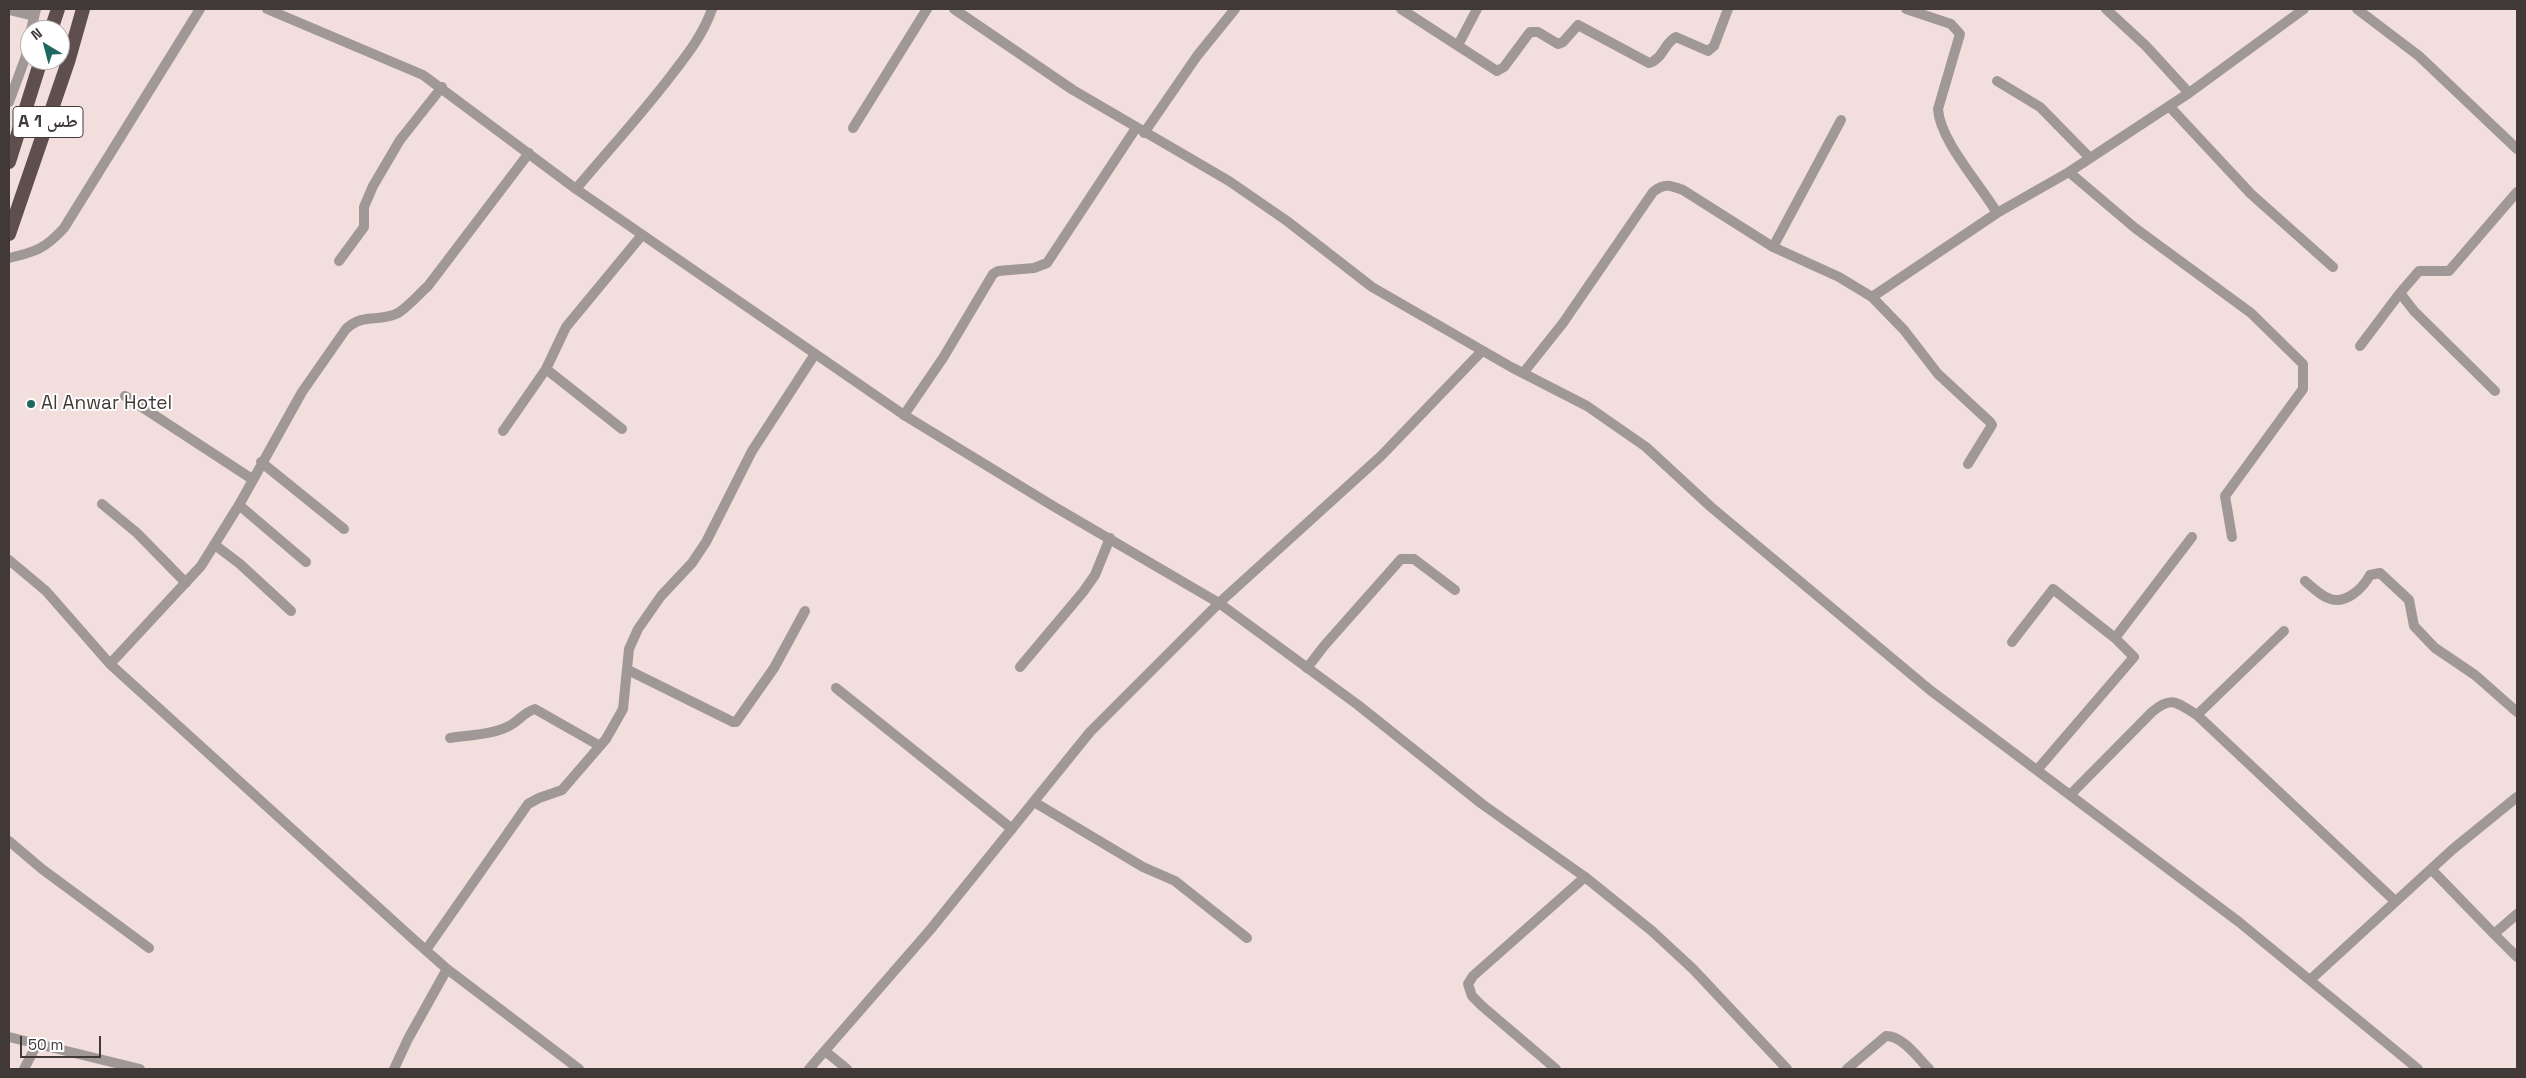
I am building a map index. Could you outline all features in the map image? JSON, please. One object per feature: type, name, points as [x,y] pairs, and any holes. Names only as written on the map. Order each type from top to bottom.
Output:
[{"type":"highway","name":"A 1 طس","points":[[9,234],[68,62],[84,9]]},
{"type":"highway","name":"A 1 طس","points":[[9,162],[38,70]]},
{"type":"street","points":[[9,258],[37,252],[51,243],[64,228],[200,9]]},
{"type":"street","points":[[267,9],[423,74],[576,189],[904,415],[1053,506],[1219,603],[1358,705],[1482,804],[1585,878],[1652,931],[1693,970],[1787,1069]]},
{"type":"street","points":[[576,189],[657,94],[706,26],[712,9]]},
{"type":"street","points":[[852,128],[927,9]]},
{"type":"street","points":[[954,9],[1073,90],[1140,131],[1229,180],[1287,221],[1372,287],[1482,351],[1586,406],[1646,447],[1711,507],[1930,690],[2070,796],[2150,853],[2310,980],[2418,1069]]},
{"type":"street","points":[[904,415],[943,358],[993,274],[998,271],[1034,268],[1047,263],[1140,131],[1235,9]]},
{"type":"street","points":[[1400,9],[1497,71],[1500,71],[1530,32],[1538,32],[1558,44],[1578,25],[1648,63],[1658,59],[1676,37],[1711,50],[1728,9]]},
{"type":"street","points":[[1458,45],[1478,9]]},
{"type":"street","points":[[1906,9],[1951,24],[1958,29],[1960,34],[1938,109],[1938,118],[1953,147],[1997,213]]},
{"type":"street","points":[[2106,9],[2146,46],[2189,93]]},
{"type":"street","points":[[1872,297],[1997,213],[2069,172],[2189,93],[2304,9]]},
{"type":"street","points":[[2357,9],[2418,56],[2517,149]]},
{"type":"street","points":[[9,10],[35,12]]},
{"type":"street","points":[[9,102],[21,70]]},
{"type":"street","points":[[1996,81],[2040,107],[2090,158]]},
{"type":"street","points":[[339,261],[361,234],[364,227],[364,207],[373,186],[391,155],[411,125],[442,88]]},
{"type":"street","points":[[2169,106],[2251,194],[2333,267]]},
{"type":"street","points":[[1773,247],[1842,120]]},
{"type":"street","points":[[110,664],[201,566],[239,504],[302,392],[346,329],[355,320],[383,318],[397,313],[410,304],[428,286],[529,153]]},
{"type":"street","points":[[2069,172],[2135,228],[2252,313],[2303,364],[2303,389],[2226,496],[2232,537]]},
{"type":"street","points":[[1524,372],[1564,323],[1653,192],[1660,186],[1668,184],[1683,190],[1773,247],[1839,277],[1872,297],[1904,330],[1938,374],[1992,425],[1990,432],[1968,464]]},
{"type":"street","points":[[2360,346],[2419,270],[2449,271],[2517,192]]},
{"type":"street","points":[[503,431],[546,369],[566,327],[642,235]]},
{"type":"street","points":[[2400,293],[2414,311],[2495,391]]},
{"type":"street","points":[[809,1069],[930,930],[1090,732],[1219,603],[1381,456],[1482,351]]},
{"type":"street","points":[[426,950],[528,804],[562,790],[600,746],[623,709],[629,649],[638,629],[661,596],[692,563],[706,542],[752,452],[815,354]]},
{"type":"street","points":[[546,369],[622,429]]},
{"type":"street","points":[[125,396],[252,479]]},
{"type":"street","points":[[261,462],[344,529]]},
{"type":"street","points":[[102,504],[137,533],[186,582]]},
{"type":"street","points":[[239,504],[306,562]]},
{"type":"street","points":[[2115,638],[2192,537]]},
{"type":"street","points":[[1020,668],[1095,575],[1110,538]]},
{"type":"street","points":[[214,545],[240,564],[291,611]]},
{"type":"street","points":[[1307,668],[1401,559],[1414,559],[1455,590]]},
{"type":"street","points":[[9,560],[46,591],[110,664],[426,950],[579,1069]]},
{"type":"street","points":[[2305,581],[2328,599],[2339,600],[2352,596],[2363,586],[2370,575],[2380,573],[2409,600],[2414,626],[2436,648],[2475,675],[2517,712]]},
{"type":"street","points":[[2012,642],[2052,589],[2115,638],[2134,657],[2037,770]]},
{"type":"street","points":[[628,670],[736,722],[774,668],[805,610]]},
{"type":"street","points":[[2197,715],[2284,631]]},
{"type":"street","points":[[836,688],[1012,830]]},
{"type":"street","points":[[2070,796],[2163,702],[2173,701],[2197,715],[2395,901]]},
{"type":"street","points":[[450,738],[511,726],[528,711],[535,708],[600,746]]},
{"type":"street","points":[[2310,980],[2395,901],[2517,797]]},
{"type":"street","points":[[1034,802],[1143,867],[1175,881],[1247,938]]},
{"type":"street","points":[[9,841],[42,869],[149,948]]},
{"type":"street","points":[[2432,869],[2517,957]]},
{"type":"street","points":[[1556,1069],[1482,1006],[1472,996],[1468,984],[1473,976],[1585,878]]},
{"type":"street","points":[[2494,934],[2517,914]]},
{"type":"street","points":[[394,1069],[408,1039],[448,969]]},
{"type":"street","points":[[1846,1069],[1886,1036],[1893,1036],[1900,1041],[1929,1069]]},
{"type":"street","points":[[9,1037],[140,1069]]},
{"type":"street","points":[[24,1069],[37,1044]]},
{"type":"street","points":[[825,1051],[847,1069]]},
{"type":"place","name":"Al Anwar Hotel","points":[[31,404]]}]
